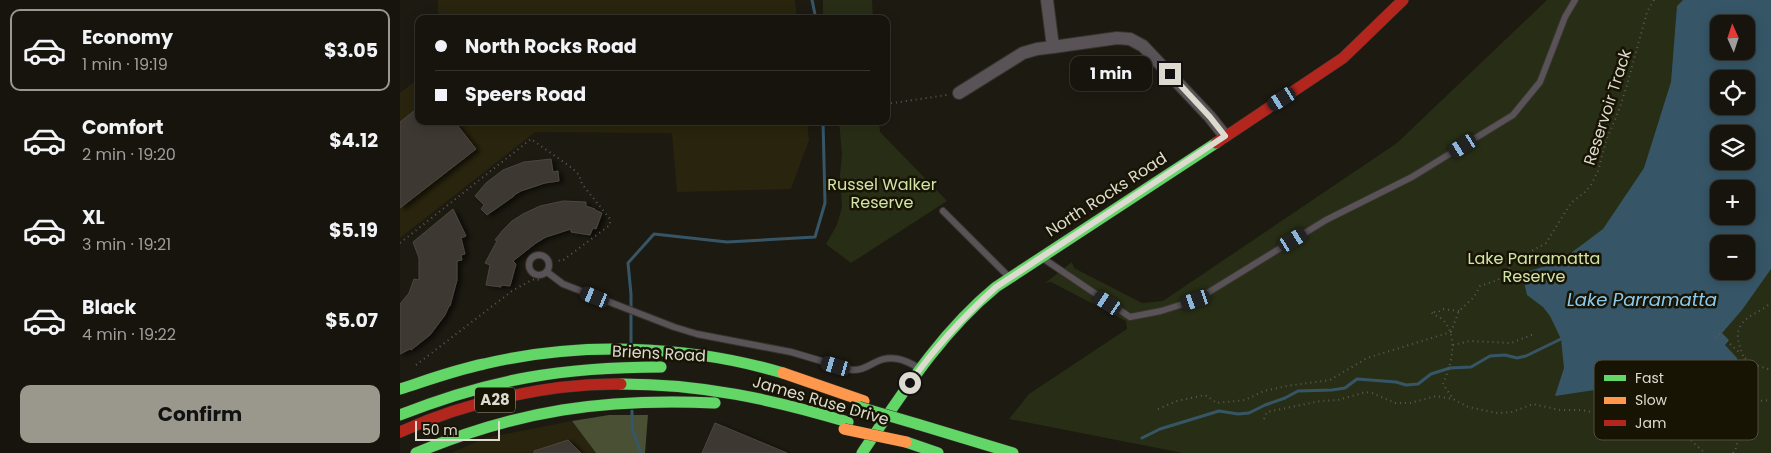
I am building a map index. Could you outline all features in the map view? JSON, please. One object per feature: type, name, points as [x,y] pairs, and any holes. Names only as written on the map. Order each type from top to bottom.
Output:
[{"type":"main road","name":"North Rocks Road","points":[[862,453],[920,369],[965,314],[996,287],[1040,256],[1343,58],[1403,0]]},
{"type":"main road","points":[[400,389],[458,370],[554,351],[595,349],[664,352],[749,364],[789,375],[917,424],[1012,453]]},
{"type":"main road","name":"Briens Road","points":[[400,415],[427,403],[486,385],[546,372],[595,367],[668,367]]},
{"type":"main road","name":"James Ruse Drive","points":[[400,432],[441,416],[500,398],[559,387],[629,382],[701,387],[755,396],[800,407],[846,426],[906,442],[938,453]]},
{"type":"main road","points":[[795,389],[861,404]]},
{"type":"main road","points":[[416,453],[467,432],[508,419],[538,413],[595,406],[663,402],[716,403],[756,408],[846,426]]},
{"type":"street","points":[[1047,0],[1053,47]]},
{"type":"street","points":[[959,93],[1024,54],[1037,49],[1117,38],[1134,41],[1143,46],[1210,117],[1225,136]]},
{"type":"lane","points":[[1040,256],[1130,316],[1161,311],[1196,300],[1326,220],[1412,177],[1513,115],[1540,82],[1565,17],[1575,0]]},
{"type":"lane","points":[[943,212],[1010,277]]},
{"type":"lane","points":[[546,272],[563,284],[697,334],[790,352],[852,370],[860,370],[875,362],[896,358],[907,360],[920,369]]},
{"type":"path","name":"Reservoir Track","points":[[1450,332],[1459,311],[1474,297],[1480,286],[1498,280],[1519,258],[1546,243],[1571,203],[1591,185],[1598,171],[1606,141],[1628,85],[1647,12],[1654,0]]},
{"type":"path","points":[[890,103],[959,93]]},
{"type":"path","points":[[400,244],[531,139],[579,175],[582,184],[610,219],[610,225],[562,261],[556,260]]},
{"type":"path","points":[[412,368],[512,291],[535,279],[540,280]]},
{"type":"path","points":[[1745,360],[1738,340],[1740,329],[1748,317],[1766,308],[1771,302]]},
{"type":"path","points":[[1453,399],[1443,384],[1450,368],[1453,345],[1450,332],[1443,320],[1431,312],[1438,312],[1443,309],[1459,311]]},
{"type":"path","points":[[1716,338],[1723,330]]},
{"type":"path","points":[[1158,409],[1177,401],[1205,395],[1217,403],[1245,400],[1264,392],[1287,386],[1330,380],[1367,358],[1450,332]]},
{"type":"path","points":[[1453,345],[1470,341],[1511,343],[1534,334]]},
{"type":"path","points":[[1719,334],[1748,360]]},
{"type":"path","points":[[1758,366],[1771,370]]},
{"type":"path","points":[[1264,419],[1267,412],[1320,401],[1338,400],[1366,392],[1395,402],[1410,402],[1436,396],[1453,399],[1468,407],[1497,413],[1512,412],[1533,404],[1560,410],[1581,410],[1594,412]]},
{"type":"path","points":[[1758,401],[1771,400]]},
{"type":"path","points":[[1692,440],[1705,453]]},
{"type":"shaded area","points":[[438,0],[795,0],[797,15],[438,15]]},
{"type":"shaded area","points":[[415,81],[415,125],[807,125],[809,140],[791,189],[677,192],[672,133],[535,132],[400,238],[400,93]]},
{"type":"shaded area","points":[[572,421],[596,453],[451,453],[485,438]]},
{"type":"green space","points":[[823,0],[872,0],[873,15],[823,15]]},
{"type":"green space","name":"Lake Parramatta Reserve","points":[[1547,0],[1771,0],[1771,453],[1183,453],[1009,419],[1029,394],[1127,329],[1126,321],[1051,282],[1045,283],[1072,262],[1074,268],[1142,303],[1163,301],[1397,143]]},
{"type":"green space","name":"Russel Walker Reserve","points":[[839,125],[879,125],[880,132],[947,201],[851,263],[826,244],[837,225],[842,207],[840,175],[842,154]]},
{"type":"green space","points":[[609,415],[648,415],[645,453],[596,453],[572,421]]},
{"type":"water","name":"Lake Parramatta","points":[[1683,0],[1771,0],[1771,269],[1742,310],[1722,333],[1729,340],[1725,345],[1737,360],[1594,360],[1594,390],[1555,396],[1564,368],[1561,339],[1550,316],[1543,307],[1527,295],[1522,273],[1559,262],[1603,229],[1644,168],[1671,82],[1677,6]]},
{"type":"building","points":[[415,110],[415,125],[457,125],[476,149],[400,208],[400,122]]},
{"type":"building","points":[[551,159],[553,172],[558,171],[559,181],[545,183],[521,191],[487,215],[481,209],[484,205],[475,196],[486,183],[503,170],[524,162]]},
{"type":"building","points":[[563,201],[586,202],[586,206],[602,213],[596,229],[593,228],[590,235],[571,232],[571,229],[546,237],[513,261],[516,264],[510,286],[486,285],[490,265],[485,263],[497,241],[495,240],[503,230],[523,214],[540,206]]},
{"type":"building","points":[[453,209],[466,236],[461,238],[465,254],[461,255],[462,260],[457,261],[457,280],[450,306],[430,335],[411,350],[400,354],[400,304],[409,293],[414,279],[419,280],[419,258],[413,242]]},
{"type":"building","points":[[715,423],[787,453],[702,453]]},
{"type":"building","points":[[568,440],[581,453],[534,453],[534,451]]},
{"type":"waterway","points":[[812,0],[815,15]]},
{"type":"waterway","points":[[631,342],[631,294],[628,263],[654,234],[727,242],[815,237],[825,203],[823,125]]},
{"type":"waterway","points":[[1142,438],[1160,429],[1219,411],[1238,414],[1249,413],[1298,391],[1345,388],[1357,379],[1396,382],[1406,385],[1418,384],[1431,374],[1450,368],[1471,367],[1490,356],[1505,355],[1517,358],[1526,356],[1565,337]]},
{"type":"waterway","points":[[632,411],[632,428],[641,453]]},
{"type":"traffic: fast","points":[[862,453],[923,365],[957,324],[996,287],[1216,143]]},
{"type":"traffic: fast","points":[[400,389],[484,364],[558,352],[596,349],[672,352],[710,357],[783,373]]},
{"type":"traffic: fast","points":[[400,415],[465,392],[528,378],[592,369],[661,367]]},
{"type":"traffic: fast","points":[[621,384],[680,387],[736,394],[791,406],[848,422]]},
{"type":"traffic: fast","points":[[416,453],[490,426],[562,410],[636,403],[715,403]]},
{"type":"traffic: fast","points":[[859,407],[917,424]]},
{"type":"traffic: fast","points":[[917,424],[1013,453]]},
{"type":"traffic: fast","points":[[906,442],[938,453]]},
{"type":"traffic: slow","points":[[783,373],[864,401]]},
{"type":"traffic: slow","points":[[844,429],[906,442]]},
{"type":"traffic: jam","points":[[1216,143],[1343,58],[1403,0]]},
{"type":"traffic: jam","points":[[400,432],[425,421],[508,396],[566,387],[621,384]]},
{"type":"route","points":[[910,383],[965,314],[996,287],[1040,256],[1225,136],[1170,74]]}]
